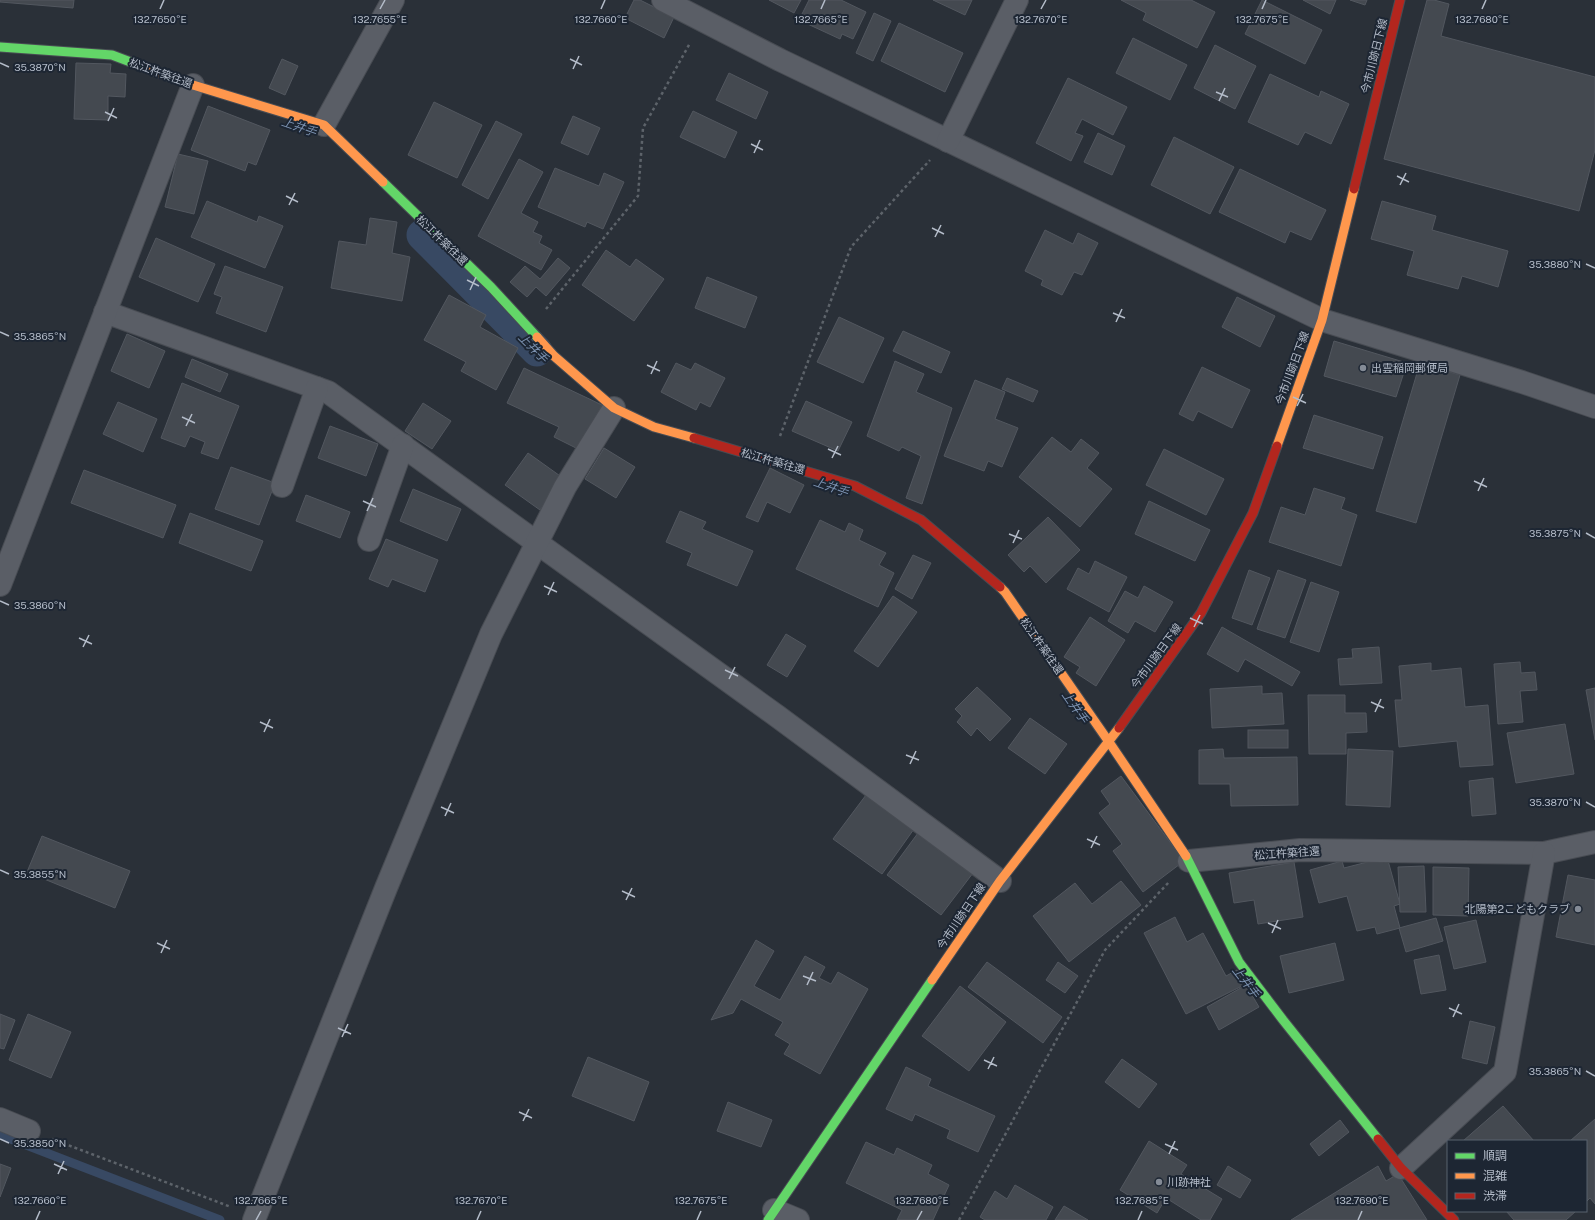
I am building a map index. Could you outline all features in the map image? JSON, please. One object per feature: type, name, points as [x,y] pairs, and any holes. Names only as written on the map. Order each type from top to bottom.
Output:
[{"type":"street","points":[[324,125],[393,0]]},
{"type":"street","points":[[663,0],[780,60],[1322,320],[1595,406]]},
{"type":"street","points":[[948,141],[1017,0]]},
{"type":"street","name":"今市川跡日下線","points":[[771,1215],[1000,881],[1109,742],[1201,613],[1253,513],[1322,320],[1400,0]]},
{"type":"street","name":"松江杵築往還","points":[[0,47],[112,55],[193,85],[324,125],[491,287],[554,356],[614,408],[654,427],[855,486],[921,520],[1005,592],[1189,861],[1300,850],[1544,853],[1595,842]]},
{"type":"street","points":[[0,585],[193,85]]},
{"type":"street","points":[[105,312],[328,392],[537,542],[1000,881]]},
{"type":"street","points":[[282,486],[317,388]]},
{"type":"street","points":[[254,1218],[386,888],[491,634],[565,487],[614,408]]},
{"type":"street","points":[[369,540],[403,445]]},
{"type":"street","points":[[1401,1168],[1505,1072],[1544,853]]},
{"type":"street","points":[[1189,861],[1240,962],[1283,1020],[1401,1168],[1454,1220]]},
{"type":"street","points":[[0,1119],[29,1131]]},
{"type":"street","points":[[771,1215],[798,1220]]},
{"type":"path","points":[[530,329],[638,196],[643,128],[703,20]]},
{"type":"path","points":[[770,460],[851,247],[948,141]]},
{"type":"path","points":[[959,1220],[1105,950],[1189,861]]},
{"type":"path","points":[[29,1131],[254,1218]]},
{"type":"building","points":[[0,0],[74,0],[73,8],[0,2]]},
{"type":"building","points":[[634,0],[640,0],[674,17],[664,38],[625,18]]},
{"type":"building","points":[[769,0],[801,0],[794,13]]},
{"type":"building","points":[[809,0],[841,0],[866,12],[853,39],[842,34],[840,39],[799,20]]},
{"type":"building","points":[[933,0],[972,0],[965,15]]},
{"type":"building","points":[[1121,0],[1191,0],[1215,12],[1197,48],[1143,20],[1146,13]]},
{"type":"building","points":[[1262,0],[1322,30],[1305,64],[1245,34]]},
{"type":"building","points":[[1303,0],[1336,0],[1330,14]]},
{"type":"building","points":[[1350,0],[1367,0],[1365,5]]},
{"type":"building","points":[[1427,0],[1434,0],[1449,4],[1441,36],[1595,77],[1595,150],[1579,211],[1384,159]]},
{"type":"building","points":[[874,13],[891,21],[873,61],[856,53]]},
{"type":"building","points":[[899,23],[963,53],[945,92],[881,61]]},
{"type":"building","points":[[1133,38],[1187,65],[1170,100],[1116,73]]},
{"type":"building","points":[[1215,45],[1256,66],[1235,109],[1194,88]]},
{"type":"building","points":[[282,59],[298,66],[285,95],[269,88]]},
{"type":"building","points":[[76,63],[111,64],[110,73],[126,74],[125,97],[108,96],[108,120],[74,119]]},
{"type":"building","points":[[729,73],[768,92],[756,119],[716,100]]},
{"type":"building","points":[[1270,74],[1319,97],[1321,91],[1349,104],[1331,144],[1305,132],[1298,145],[1248,122]]},
{"type":"building","points":[[1068,78],[1127,107],[1113,135],[1082,119],[1075,133],[1083,136],[1071,161],[1036,143]]},
{"type":"building","points":[[434,102],[482,125],[457,178],[408,155]]},
{"type":"building","points":[[208,106],[270,130],[256,165],[248,162],[245,171],[191,150]]},
{"type":"building","points":[[693,111],[737,132],[725,158],[680,137]]},
{"type":"building","points":[[573,116],[600,128],[588,155],[561,143]]},
{"type":"building","points":[[496,121],[522,134],[488,199],[462,185]]},
{"type":"building","points":[[1098,133],[1125,146],[1112,175],[1084,162]]},
{"type":"building","points":[[1174,137],[1234,167],[1210,214],[1151,185]]},
{"type":"building","points":[[178,154],[208,161],[194,214],[165,207]]},
{"type":"building","points":[[519,159],[543,172],[521,213],[538,222],[533,232],[542,236],[539,243],[552,250],[541,270],[478,236]]},
{"type":"building","points":[[555,168],[599,186],[604,173],[624,182],[603,229],[587,222],[585,227],[538,207]]},
{"type":"building","points":[[1240,169],[1326,210],[1311,240],[1290,231],[1285,243],[1219,212]]},
{"type":"building","points":[[207,201],[257,222],[259,216],[283,226],[265,268],[191,237]]},
{"type":"building","points":[[1382,201],[1436,216],[1432,230],[1508,251],[1498,287],[1462,276],[1458,289],[1407,275],[1414,251],[1371,239]]},
{"type":"building","points":[[370,218],[397,222],[392,253],[410,257],[402,301],[331,288],[339,241],[366,245]]},
{"type":"building","points":[[1045,230],[1073,244],[1078,233],[1098,243],[1082,275],[1074,272],[1062,295],[1041,285],[1043,280],[1025,271]]},
{"type":"building","points":[[156,238],[215,264],[198,302],[139,277]]},
{"type":"building","points":[[606,250],[630,267],[636,259],[664,279],[634,321],[582,285]]},
{"type":"building","points":[[558,258],[570,268],[546,296],[536,287],[527,297],[510,282],[525,266],[540,279]]},
{"type":"building","points":[[225,266],[283,287],[266,332],[216,313],[222,297],[214,294]]},
{"type":"building","points":[[707,277],[757,297],[745,328],[695,308]]},
{"type":"building","points":[[449,295],[486,315],[480,327],[518,348],[496,390],[461,371],[466,362],[424,340]]},
{"type":"building","points":[[1237,297],[1275,316],[1260,347],[1222,327]]},
{"type":"building","points":[[839,317],[884,338],[863,383],[817,362]]},
{"type":"building","points":[[903,331],[950,352],[941,373],[893,351]]},
{"type":"building","points":[[127,334],[165,351],[149,388],[111,371]]},
{"type":"building","points":[[1334,341],[1407,363],[1396,397],[1324,376]]},
{"type":"building","points":[[192,359],[228,374],[220,392],[185,377]]},
{"type":"building","points":[[895,361],[924,374],[916,392],[952,408],[922,504],[906,498],[921,456],[902,447],[899,451],[867,436]]},
{"type":"building","points":[[676,363],[691,370],[695,363],[725,378],[710,407],[700,402],[696,410],[661,392]]},
{"type":"building","points":[[1420,363],[1460,375],[1416,523],[1376,511]]},
{"type":"building","points":[[1202,367],[1250,390],[1232,428],[1198,411],[1193,421],[1179,414]]},
{"type":"building","points":[[524,368],[602,405],[580,450],[554,437],[559,427],[507,403]]},
{"type":"building","points":[[1007,378],[1038,391],[1033,402],[1002,389]]},
{"type":"building","points":[[975,380],[1005,392],[995,419],[1018,428],[1002,467],[988,461],[984,471],[944,456]]},
{"type":"building","points":[[182,383],[239,406],[218,459],[201,453],[205,442],[190,436],[185,447],[161,438]]},
{"type":"building","points":[[806,401],[852,422],[838,451],[792,431]]},
{"type":"building","points":[[118,402],[157,419],[143,452],[103,434]]},
{"type":"building","points":[[423,403],[451,421],[432,449],[405,431]]},
{"type":"building","points":[[1314,415],[1383,437],[1373,469],[1303,448]]},
{"type":"building","points":[[330,426],[378,444],[366,476],[318,458]]},
{"type":"building","points":[[1052,437],[1071,452],[1081,439],[1099,453],[1087,468],[1112,489],[1080,527],[1019,477]]},
{"type":"building","points":[[604,448],[635,467],[616,498],[585,479]]},
{"type":"building","points":[[1164,449],[1224,479],[1206,515],[1146,485]]},
{"type":"building","points":[[528,453],[563,478],[540,510],[505,485]]},
{"type":"building","points":[[231,467],[275,483],[259,525],[215,509]]},
{"type":"building","points":[[770,468],[804,485],[790,513],[767,502],[758,522],[746,517]]},
{"type":"building","points":[[84,470],[176,505],[163,538],[71,503]]},
{"type":"building","points":[[1314,488],[1345,498],[1341,509],[1357,515],[1341,566],[1269,542],[1281,507],[1305,515]]},
{"type":"building","points":[[413,489],[461,509],[447,541],[400,521]]},
{"type":"building","points":[[306,495],[350,512],[340,538],[296,521]]},
{"type":"building","points":[[1149,501],[1210,530],[1195,561],[1135,534]]},
{"type":"building","points":[[680,511],[706,522],[702,529],[753,551],[737,586],[687,565],[692,553],[666,542]]},
{"type":"building","points":[[190,513],[263,541],[251,571],[179,543]]},
{"type":"building","points":[[1048,517],[1080,550],[1046,583],[1030,566],[1024,572],[1008,555]]},
{"type":"building","points":[[820,520],[845,532],[849,523],[863,530],[859,540],[886,553],[879,565],[894,573],[878,607],[796,569]]},
{"type":"building","points":[[386,539],[438,560],[425,592],[392,579],[388,587],[369,579]]},
{"type":"building","points":[[913,555],[931,563],[912,599],[895,589]]},
{"type":"building","points":[[1095,561],[1127,577],[1109,612],[1067,589],[1078,568],[1089,574]]},
{"type":"building","points":[[1249,570],[1270,578],[1252,625],[1232,618]]},
{"type":"building","points":[[1278,570],[1306,580],[1285,638],[1257,629]]},
{"type":"building","points":[[1311,582],[1339,592],[1319,652],[1290,642]]},
{"type":"building","points":[[1144,586],[1173,602],[1155,632],[1135,621],[1128,633],[1108,621],[1125,591],[1138,598]]},
{"type":"building","points":[[893,596],[917,612],[878,667],[854,651]]},
{"type":"building","points":[[1090,617],[1125,640],[1096,686],[1076,673],[1080,667],[1064,657]]},
{"type":"building","points":[[1222,627],[1300,672],[1292,686],[1245,659],[1238,672],[1207,654]]},
{"type":"building","points":[[786,634],[806,646],[787,677],[767,665]]},
{"type":"building","points":[[1379,647],[1382,683],[1340,685],[1338,659],[1353,658],[1352,649]]},
{"type":"building","points":[[1520,662],[1521,673],[1535,672],[1537,690],[1520,691],[1523,722],[1498,724],[1494,664]]},
{"type":"building","points":[[1431,663],[1431,671],[1461,668],[1465,707],[1488,705],[1493,765],[1460,767],[1457,741],[1399,747],[1395,700],[1402,700],[1399,666]]},
{"type":"building","points":[[1262,686],[1262,694],[1282,693],[1284,724],[1212,728],[1210,689]]},
{"type":"building","points":[[977,687],[1011,719],[990,741],[977,728],[971,736],[957,722],[962,716],[955,709]]},
{"type":"building","points":[[1595,688],[1595,740],[1586,690]]},
{"type":"building","points":[[1308,695],[1345,695],[1345,713],[1366,713],[1367,732],[1346,733],[1346,754],[1309,754]]},
{"type":"building","points":[[1030,718],[1067,744],[1045,774],[1008,748]]},
{"type":"building","points":[[1565,724],[1574,774],[1516,783],[1507,733]]},
{"type":"building","points":[[1248,730],[1288,730],[1288,748],[1248,748]]},
{"type":"building","points":[[1223,749],[1224,758],[1297,757],[1298,805],[1231,806],[1230,784],[1199,784],[1199,750]]},
{"type":"building","points":[[1348,749],[1393,751],[1390,807],[1346,805]]},
{"type":"building","points":[[1121,776],[1184,861],[1143,892],[1113,851],[1122,844],[1099,813],[1110,804],[1101,791]]},
{"type":"building","points":[[1493,778],[1496,814],[1472,816],[1469,781]]},
{"type":"building","points":[[866,795],[914,829],[882,874],[833,839]]},
{"type":"building","points":[[918,833],[973,873],[941,915],[887,875]]},
{"type":"building","points":[[42,836],[130,871],[115,908],[27,872]]},
{"type":"building","points":[[1387,857],[1400,904],[1394,906],[1400,928],[1377,934],[1375,927],[1357,931],[1347,896],[1319,903],[1310,870],[1342,861],[1344,868]]},
{"type":"building","points":[[1294,862],[1303,917],[1258,924],[1254,900],[1234,903],[1229,873]]},
{"type":"building","points":[[1424,866],[1426,912],[1400,912],[1398,867]]},
{"type":"building","points":[[1433,867],[1469,868],[1468,916],[1433,915]]},
{"type":"building","name":"北陽第2こどもクラブ","points":[[1568,875],[1595,880],[1595,945],[1556,937]]},
{"type":"building","points":[[1121,881],[1141,905],[1069,962],[1033,916],[1075,883],[1092,904]]},
{"type":"building","points":[[1175,917],[1187,942],[1203,933],[1226,976],[1237,970],[1244,985],[1186,1014],[1144,933]]},
{"type":"building","points":[[1436,918],[1443,941],[1406,952],[1399,928]]},
{"type":"building","points":[[1476,920],[1486,962],[1454,969],[1444,927]]},
{"type":"building","points":[[756,940],[774,951],[754,986],[780,1000],[805,956],[825,967],[819,978],[831,984],[838,972],[868,989],[820,1074],[784,1054],[790,1044],[775,1035],[783,1022],[741,999],[733,1013],[711,1020]]},
{"type":"building","points":[[1335,943],[1344,980],[1289,993],[1280,956]]},
{"type":"building","points":[[1439,955],[1446,990],[1421,994],[1414,960]]},
{"type":"building","points":[[987,962],[1062,1017],[1043,1043],[968,987]]},
{"type":"building","points":[[1058,962],[1078,976],[1065,993],[1046,980]]},
{"type":"building","points":[[1246,985],[1259,1007],[1219,1030],[1207,1007]]},
{"type":"building","points":[[960,986],[1006,1022],[969,1071],[922,1036]]},
{"type":"building","points":[[0,1014],[15,1020],[4,1049],[0,1048]]},
{"type":"building","points":[[28,1014],[71,1032],[51,1078],[9,1060]]},
{"type":"building","points":[[1470,1021],[1495,1027],[1487,1064],[1462,1058]]},
{"type":"building","points":[[588,1057],[649,1082],[634,1121],[572,1096]]},
{"type":"building","points":[[1122,1059],[1157,1084],[1139,1108],[1105,1082]]},
{"type":"building","points":[[906,1067],[931,1079],[928,1086],[995,1116],[978,1152],[947,1138],[950,1130],[915,1114],[912,1121],[886,1109]]},
{"type":"building","points":[[728,1102],[772,1120],[761,1147],[717,1131]]},
{"type":"building","points":[[1503,1106],[1533,1140],[1464,1140]]},
{"type":"building","points":[[1595,1119],[1595,1204],[1590,1198],[1587,1201],[1587,1140],[1571,1140]]},
{"type":"building","points":[[1340,1120],[1349,1132],[1319,1156],[1310,1144]]},
{"type":"building","name":"川跡神社","points":[[1149,1141],[1187,1165],[1181,1174],[1222,1199],[1210,1220],[1201,1220],[1166,1198],[1157,1213],[1120,1190]]},
{"type":"building","points":[[866,1142],[894,1155],[897,1148],[932,1165],[928,1174],[949,1185],[933,1220],[897,1220],[902,1210],[846,1183]]},
{"type":"building","points":[[0,1164],[11,1168],[0,1197]]},
{"type":"building","points":[[1228,1166],[1251,1180],[1240,1198],[1217,1185]]},
{"type":"building","points":[[1378,1166],[1386,1181],[1398,1174],[1427,1220],[1291,1220]]},
{"type":"building","points":[[1015,1185],[1053,1207],[1046,1220],[985,1220],[980,1217],[995,1191],[1007,1199]]},
{"type":"building","points":[[1064,1206],[1088,1220],[1055,1220]]},
{"type":"building","points":[[1507,1212],[1575,1212],[1566,1220],[1514,1220]]},
{"type":"waterway","name":"上井手","points":[[422,235],[537,351]]},
{"type":"waterway","points":[[0,1135],[220,1220]]},
{"type":"traffic: fast","points":[[0,47],[112,55],[149,69]]},
{"type":"traffic: fast","points":[[383,182],[491,287],[537,337]]},
{"type":"traffic: fast","points":[[1186,856],[1239,962],[1283,1020],[1378,1139]]},
{"type":"traffic: fast","points":[[768,1220],[932,980]]},
{"type":"traffic: slow","points":[[149,69],[193,85],[324,125],[383,182]]},
{"type":"traffic: slow","points":[[1277,446],[1322,320],[1354,189]]},
{"type":"traffic: slow","points":[[537,337],[554,356],[614,408],[654,427],[694,438]]},
{"type":"traffic: slow","points":[[1000,587],[1005,592],[1109,742],[1186,856]]},
{"type":"traffic: slow","points":[[932,980],[1000,881],[1119,728]]},
{"type":"traffic: jam","points":[[1354,189],[1400,0]]},
{"type":"traffic: jam","points":[[694,438],[855,486],[921,520],[1000,587]]},
{"type":"traffic: jam","points":[[1119,728],[1201,613],[1253,513],[1277,446]]},
{"type":"traffic: jam","points":[[1378,1139],[1401,1168],[1454,1220]]},
{"type":"place","name":"出雲稲岡郵便局","points":[[1363,368]]},
{"type":"place","name":"北陽第2こどもクラブ","points":[[1578,909]]},
{"type":"place","name":"川跡神社","points":[[1159,1182]]}]
